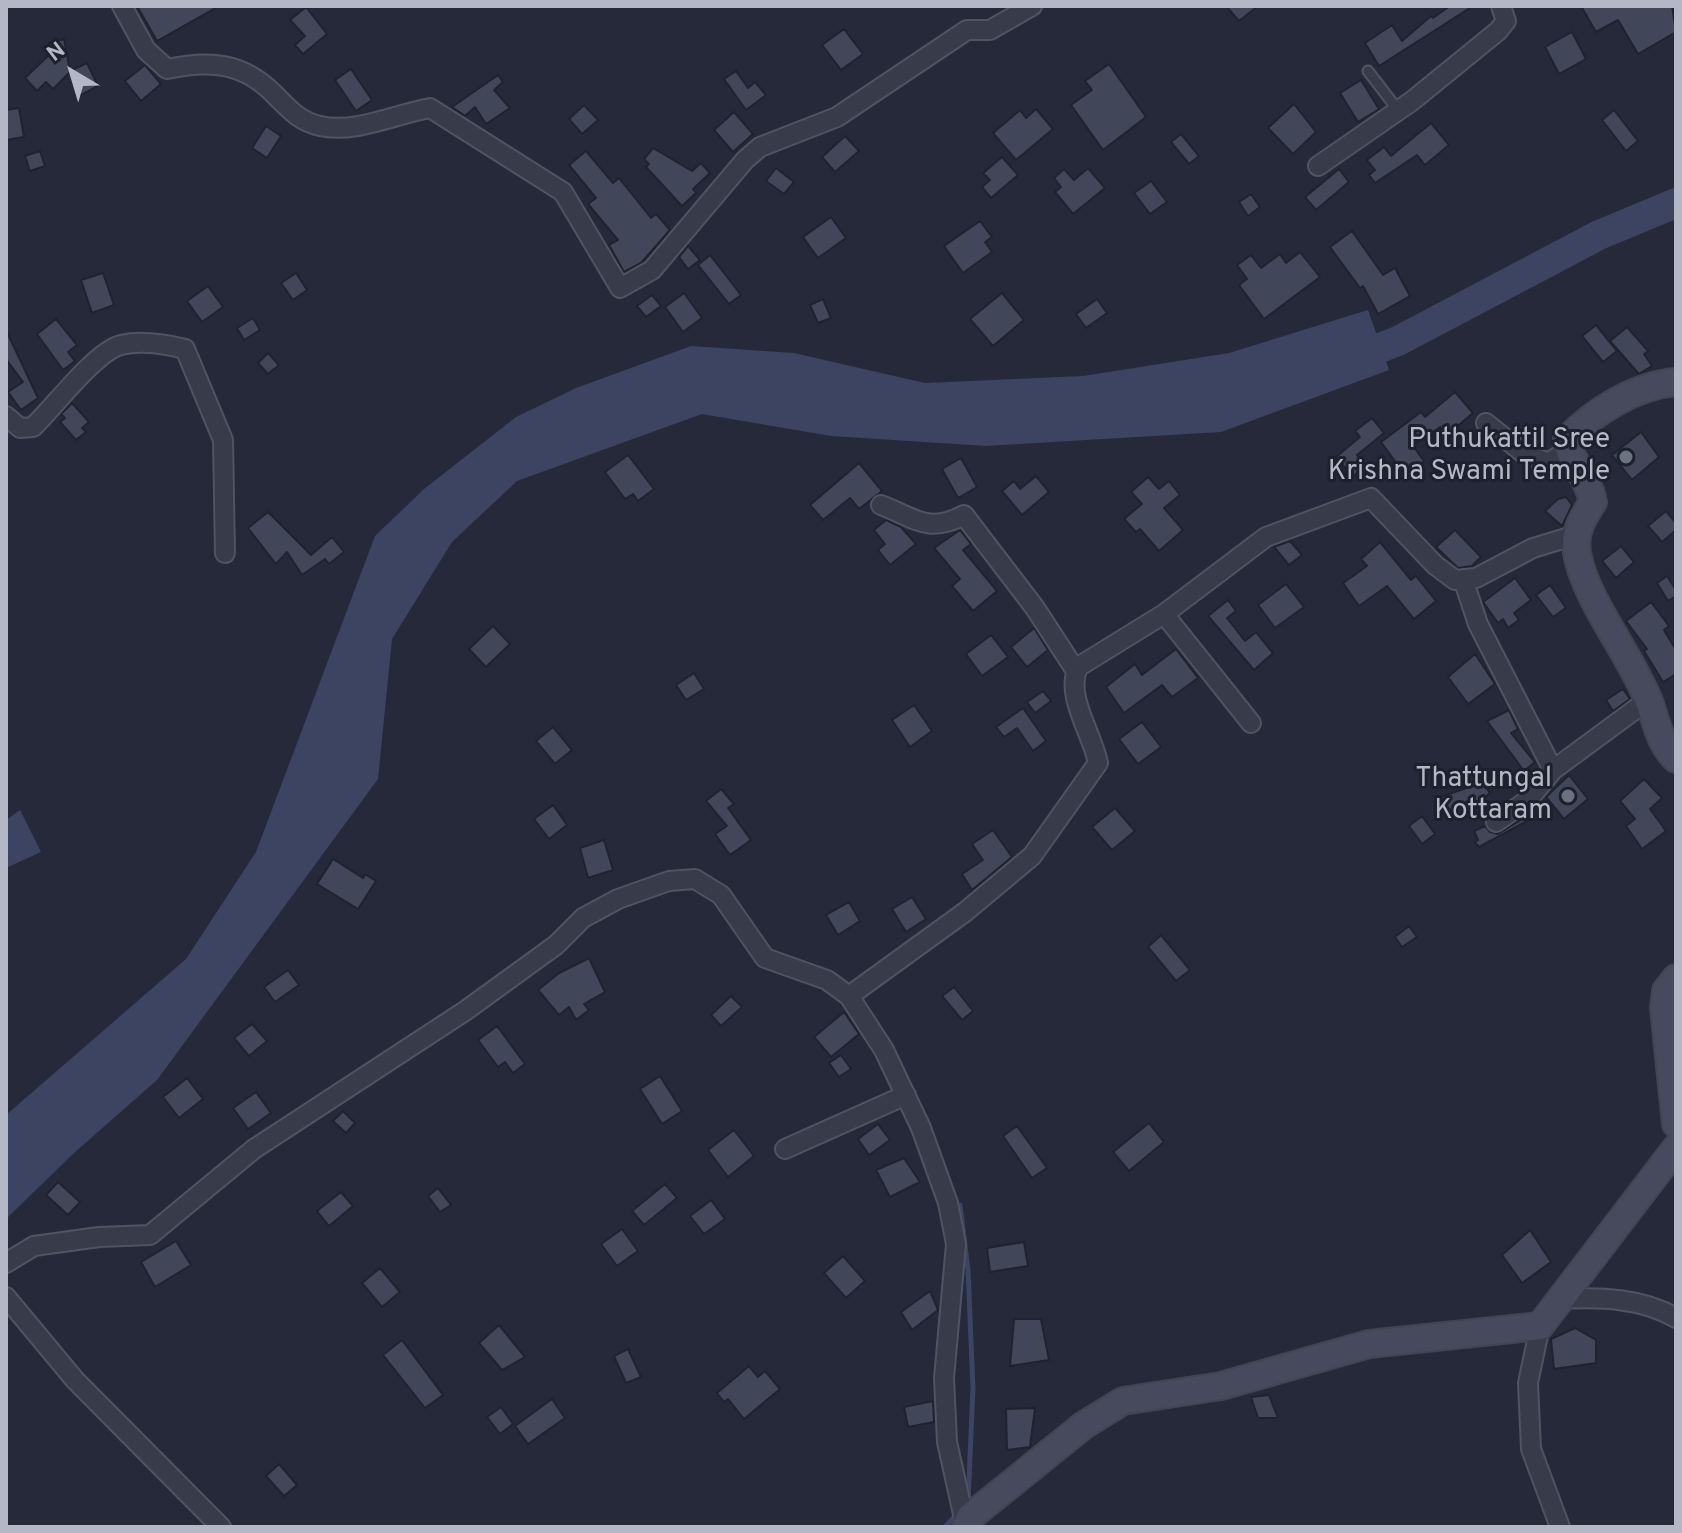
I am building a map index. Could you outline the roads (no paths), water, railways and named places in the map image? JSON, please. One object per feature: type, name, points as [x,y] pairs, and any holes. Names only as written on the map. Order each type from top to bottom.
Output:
[{"type":"main road","points":[[1676,382],[1653,384],[1603,411],[1567,440],[1568,450],[1591,484],[1593,502],[1576,535],[1582,573],[1648,700],[1663,746],[1676,759]]},
{"type":"main road","points":[[1676,978],[1666,991],[1664,1008],[1676,1124]]},
{"type":"main road","points":[[966,1517],[1084,1425],[1123,1401],[1221,1386],[1369,1344],[1540,1326],[1676,1148]]},
{"type":"street","points":[[122,6],[146,50],[167,69],[207,63],[231,65],[252,74],[297,118],[323,127],[373,123],[430,108],[563,192],[620,288],[652,270],[760,147],[837,117],[967,30],[990,30],[1032,6]]},
{"type":"street","points":[[1318,166],[1398,110],[1498,31],[1506,21],[1501,6]]},
{"type":"street","points":[[7,420],[20,428],[33,427],[101,357],[119,345],[152,343],[185,349],[223,440],[225,553]]},
{"type":"street","points":[[1486,423],[1522,452],[1548,463],[1568,450]]},
{"type":"street","points":[[849,996],[965,912],[1032,856],[1081,788],[1098,763],[1094,739],[1077,702],[1073,678],[1076,671],[1164,614],[1266,537],[1371,498],[1435,565],[1455,580],[1476,578],[1533,548],[1576,535]]},
{"type":"street","points":[[881,505],[923,526],[952,522],[964,515],[1035,608],[1076,671]]},
{"type":"street","points":[[1463,579],[1478,624],[1553,770]]},
{"type":"street","points":[[1164,614],[1251,723]]},
{"type":"street","points":[[1496,822],[1528,800],[1553,770],[1575,757],[1620,718],[1648,700]]},
{"type":"street","points":[[6,1263],[34,1246],[99,1237],[150,1235],[254,1149],[465,1011],[556,945],[583,918],[618,899],[669,881],[695,879],[721,895],[765,958],[827,980],[849,996],[884,1050],[906,1095],[948,1203],[956,1244],[944,1378],[947,1442],[966,1517]]},
{"type":"street","points":[[785,1149],[906,1095]]},
{"type":"street","points":[[6,1297],[75,1380],[221,1527]]},
{"type":"street","points":[[1562,1299],[1596,1297],[1629,1302],[1676,1318]]},
{"type":"street","points":[[1540,1326],[1528,1383],[1531,1449],[1560,1527]]},
{"type":"lane","points":[[1368,71],[1398,110]]},
{"type":"water","points":[[1368,310],[1389,370],[1221,432],[986,446],[831,436],[702,414],[517,481],[452,542],[392,639],[378,779],[157,1080],[74,1153],[6,1219],[6,1115],[186,959],[256,852],[375,536],[424,489],[516,417],[576,388],[691,346],[794,353],[925,383],[1083,376],[1229,353]]},
{"type":"water","points":[[20,810],[41,852],[6,868],[6,820]]},
{"type":"waterway","points":[[1343,362],[1398,341],[1599,235],[1676,203]]},
{"type":"waterway","points":[[960,1205],[968,1270],[973,1388],[968,1503]]},
{"type":"waterway","points":[[945,1527],[958,1513]]},
{"type":"place","name":"Puthukattil Sree Krishna Swami Temple","points":[[1626,457]]},
{"type":"place","name":"Thattungal Kottaram","points":[[1568,796]]}]
